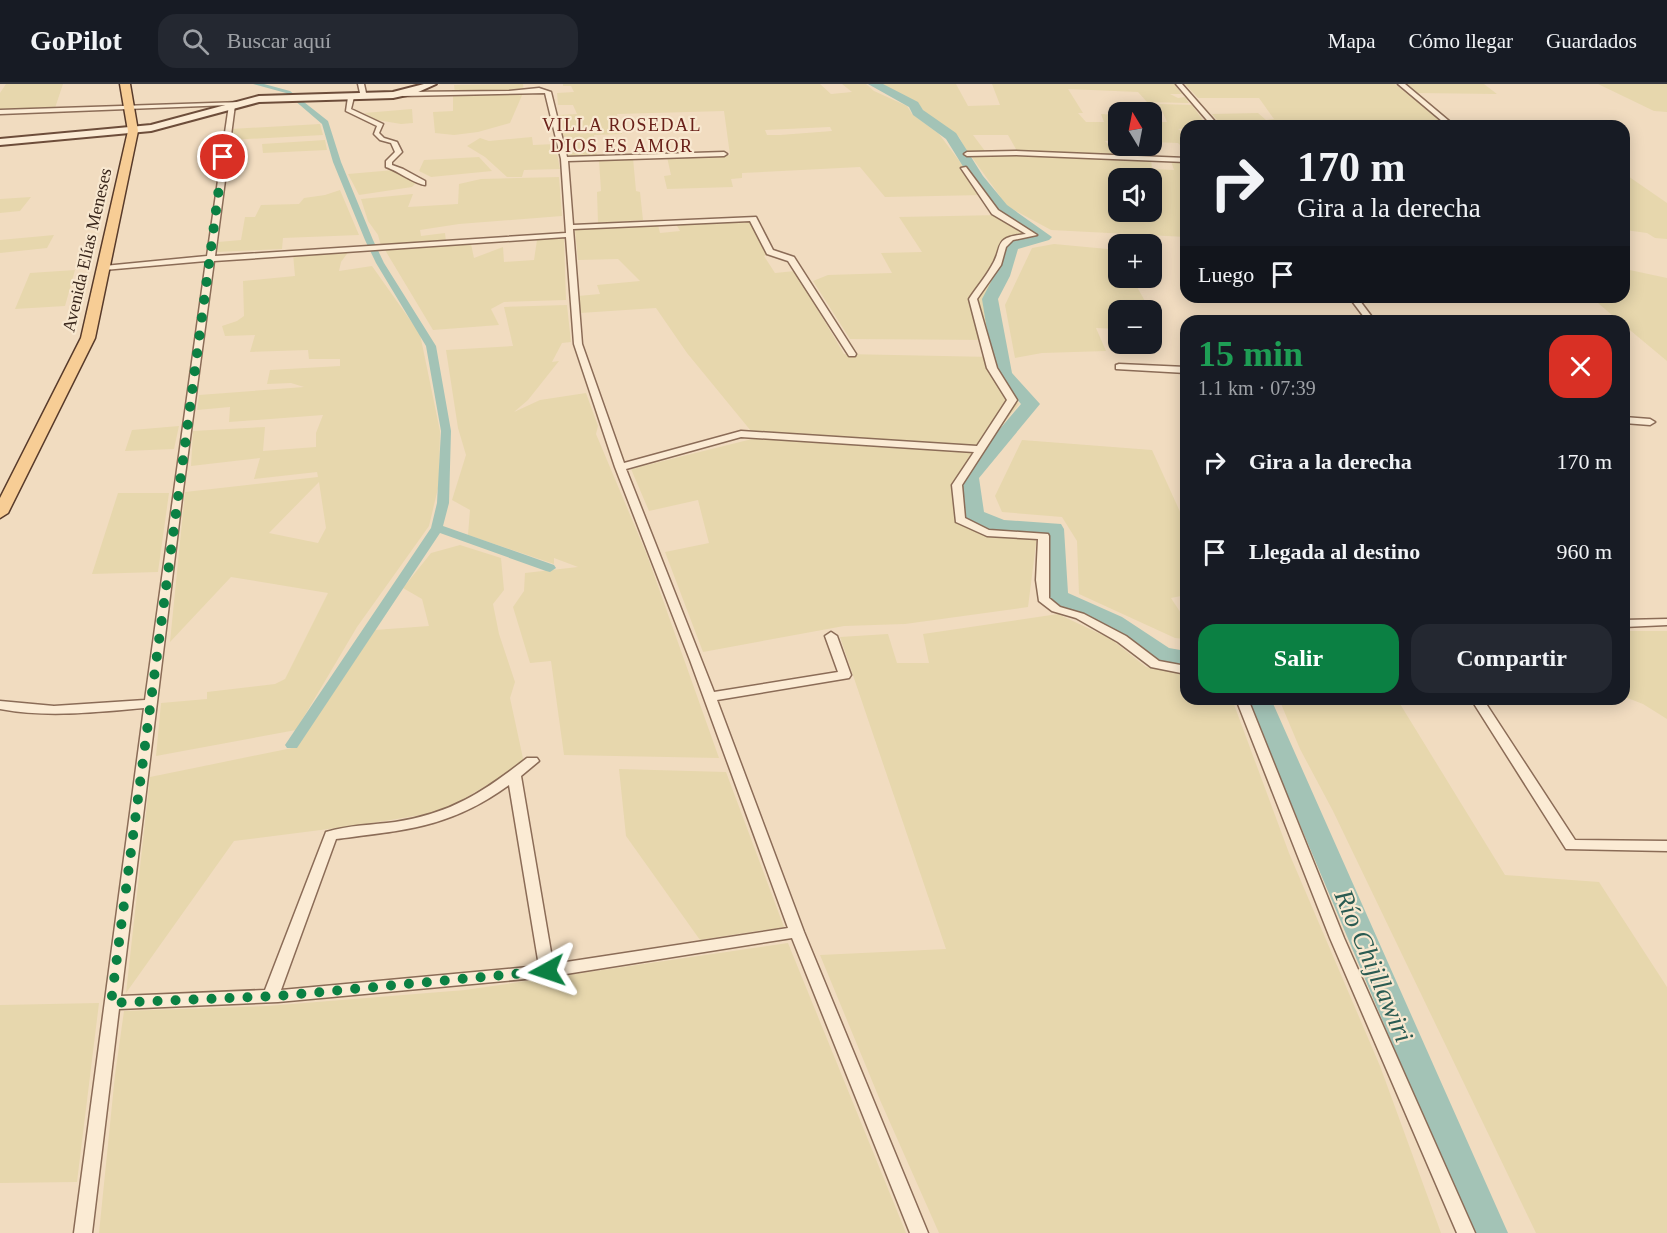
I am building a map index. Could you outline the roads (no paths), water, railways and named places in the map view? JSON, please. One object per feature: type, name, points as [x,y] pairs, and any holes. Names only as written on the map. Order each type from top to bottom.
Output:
[{"type":"main road","name":"Avenida Elías Meneses","points":[[0,513],[88,338],[133,131],[125,84]]},
{"type":"street","points":[[361,84],[363,93],[355,97],[348,110],[381,125],[376,133],[382,139],[394,142],[399,152],[388,161],[388,166],[401,170],[422,183]]},
{"type":"street","points":[[403,94],[432,84]]},
{"type":"street","points":[[1179,84],[1211,120]]},
{"type":"street","points":[[1401,84],[1445,120]]},
{"type":"street","points":[[0,142],[133,131],[162,126],[259,99],[355,97],[529,88],[548,92],[564,159],[578,344],[620,467],[798,932],[919,1233]]},
{"type":"street","points":[[0,112],[128,105],[236,104]]},
{"type":"street","points":[[83,1233],[192,381],[212,257],[219,189],[236,104]]},
{"type":"street","points":[[967,154],[1016,153],[1180,160]]},
{"type":"street","points":[[564,159],[724,154]]},
{"type":"street","points":[[964,168],[995,212],[1033,235],[1011,238],[1002,246],[997,264],[974,298],[992,368],[1012,400],[957,485],[960,520],[987,533],[1044,536],[1043,599],[1056,609],[1080,616],[1122,639],[1155,664],[1180,669]]},
{"type":"street","points":[[104,268],[212,257],[381,248],[569,231],[753,219],[770,252],[791,259],[852,354]]},
{"type":"street","points":[[1119,367],[1180,370]]},
{"type":"street","points":[[1630,420],[1650,422]]},
{"type":"street","points":[[620,467],[741,434],[980,449]]},
{"type":"street","points":[[1630,624],[1667,622]]},
{"type":"street","points":[[710,698],[845,675],[831,636]]},
{"type":"street","points":[[0,705],[13,708],[89,708],[150,703]]},
{"type":"street","points":[[1244,705],[1337,938],[1466,1233]]},
{"type":"street","points":[[1481,705],[1571,845],[1667,846]]},
{"type":"street","points":[[271,996],[332,835],[432,819],[459,810],[532,761]]},
{"type":"street","points":[[514,775],[547,971]]},
{"type":"street","points":[[111,1003],[271,996],[547,971],[798,932]]},
{"type":"waterway","points":[[256,84],[288,92],[294,97]]},
{"type":"waterway","name":"Río Chijllawiri","points":[[874,84],[914,105],[918,112],[951,136],[977,178],[1002,208],[1044,237],[1011,246],[1002,276],[990,299],[1003,374],[1031,404],[969,477],[974,515],[1000,526],[1053,529],[1057,596],[1114,622],[1163,655],[1180,657]]},
{"type":"waterway","points":[[240,101],[264,97]]},
{"type":"waterway","points":[[298,99],[325,123],[337,162],[369,240],[380,263],[431,346],[446,431],[443,503],[437,528]]},
{"type":"waterway","points":[[292,745],[437,528]]},
{"type":"waterway","points":[[437,528],[550,568]]},
{"type":"waterway","name":"Río Chijllawiri","points":[[1262,705],[1490,1233]]},
{"type":"district","name":"VILLA ROSEDAL DIOS ES AMOR","points":[[622,135]]}]
